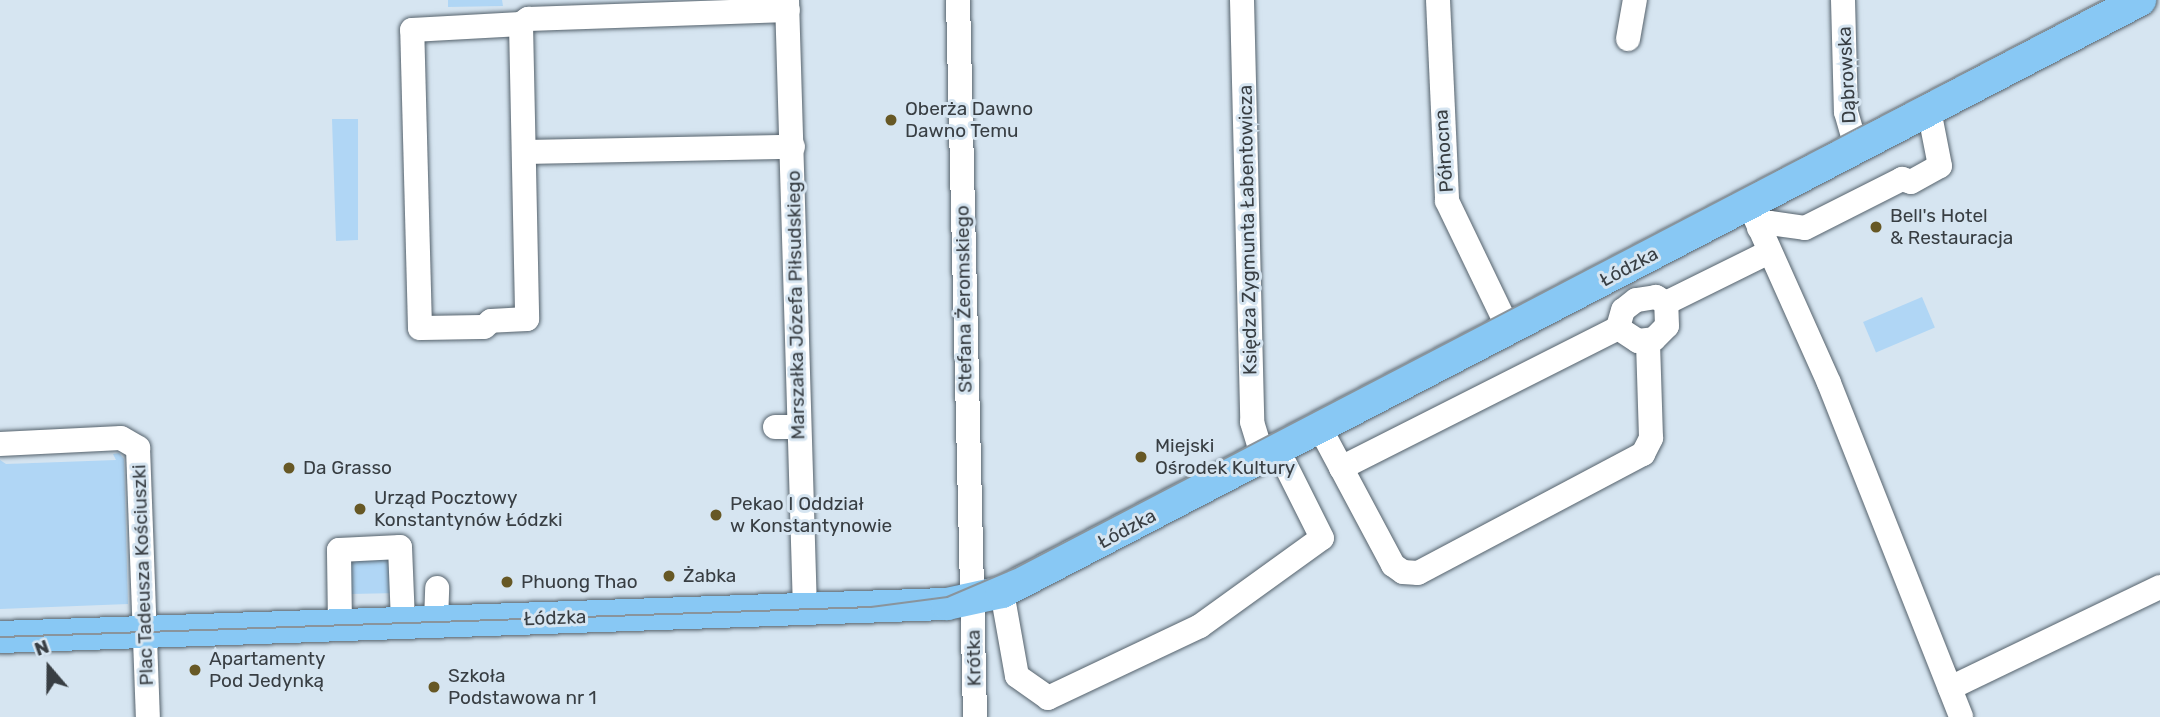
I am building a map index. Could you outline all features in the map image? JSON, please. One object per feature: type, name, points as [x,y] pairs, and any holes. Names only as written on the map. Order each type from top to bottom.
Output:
[{"type":"main road","name":"Łódzka","points":[[0,638],[805,609],[987,595],[1270,454],[1509,330],[1754,216],[1856,148],[2140,0]]},
{"type":"street","name":"Stefana Żeromskiego","points":[[957,0],[987,595]]},
{"type":"street","name":"Księdza Zygmunta Łabentowicza","points":[[987,595],[1017,676],[1048,698],[1200,626],[1322,538],[1252,422],[1242,0]]},
{"type":"street","name":"Północna","points":[[1437,0],[1447,201],[1509,330]]},
{"type":"street","points":[[1629,40],[1635,0]]},
{"type":"street","name":"Dąbrowska","points":[[1843,0],[1846,112],[1856,148]]},
{"type":"street","points":[[521,23],[527,319],[491,321],[484,327],[420,328],[412,30],[521,23],[528,19],[787,5]]},
{"type":"street","name":"Marszałka Józefa Piłsudskiego","points":[[787,5],[793,147],[787,427],[805,609]]},
{"type":"street","points":[[1754,216],[1770,223],[1805,228],[1902,178],[1911,182],[1940,166],[1929,110]]},
{"type":"street","points":[[524,152],[793,147]]},
{"type":"street","points":[[1754,216],[1829,383],[1961,717]]},
{"type":"street","points":[[1666,303],[1769,252]]},
{"type":"street","points":[[1341,468],[1618,328],[1623,310],[1636,300],[1656,297],[1666,303]]},
{"type":"street","points":[[1618,328],[1631,339],[1648,341],[1667,326],[1666,303]]},
{"type":"street","points":[[1320,428],[1393,565],[1402,572],[1418,573],[1643,454],[1651,438],[1648,341]]},
{"type":"street","name":"Plac Tadeusza Kościuszki","points":[[0,444],[121,438],[138,448],[148,717]]},
{"type":"street","points":[[340,625],[339,550],[400,547],[403,623]]},
{"type":"street","points":[[1950,688],[2160,587]]},
{"type":"street","points":[[436,622],[437,589]]},
{"type":"street","name":"Krótka","points":[[975,717],[987,595]]},
{"type":"shaded area","points":[[448,0],[502,0],[503,6],[448,7]]},
{"type":"shaded area","points":[[332,119],[358,119],[358,240],[336,241]]},
{"type":"shaded area","points":[[1922,297],[1935,327],[1876,352],[1863,322]]},
{"type":"shaded area","points":[[119,453],[124,459],[128,604],[0,609],[0,460],[6,464],[116,460],[113,454]]},
{"type":"shaded area","points":[[390,555],[399,593],[350,594],[350,559]]},
{"type":"tram line","points":[[0,637],[871,607],[947,597],[1015,568],[2103,0]]},
{"type":"place","name":"Oberża Dawno Dawno Temu","points":[[891,120]]},
{"type":"place","name":"Bell's Hotel & Restauracja","points":[[1876,227]]},
{"type":"place","name":"Miejski Ośrodek Kultury","points":[[1141,457]]},
{"type":"place","name":"Da Grasso","points":[[289,468]]},
{"type":"place","name":"Urząd Pocztowy Konstantynów Łódzki","points":[[360,509]]},
{"type":"place","name":"Pekao I Oddział w Konstantynowie","points":[[716,515]]},
{"type":"place","name":"Żabka","points":[[669,576]]},
{"type":"place","name":"Phuong Thao","points":[[507,582]]},
{"type":"place","name":"Apartamenty Pod Jedynką","points":[[195,670]]},
{"type":"place","name":"Szkoła Podstawowa nr 1","points":[[434,687]]}]
